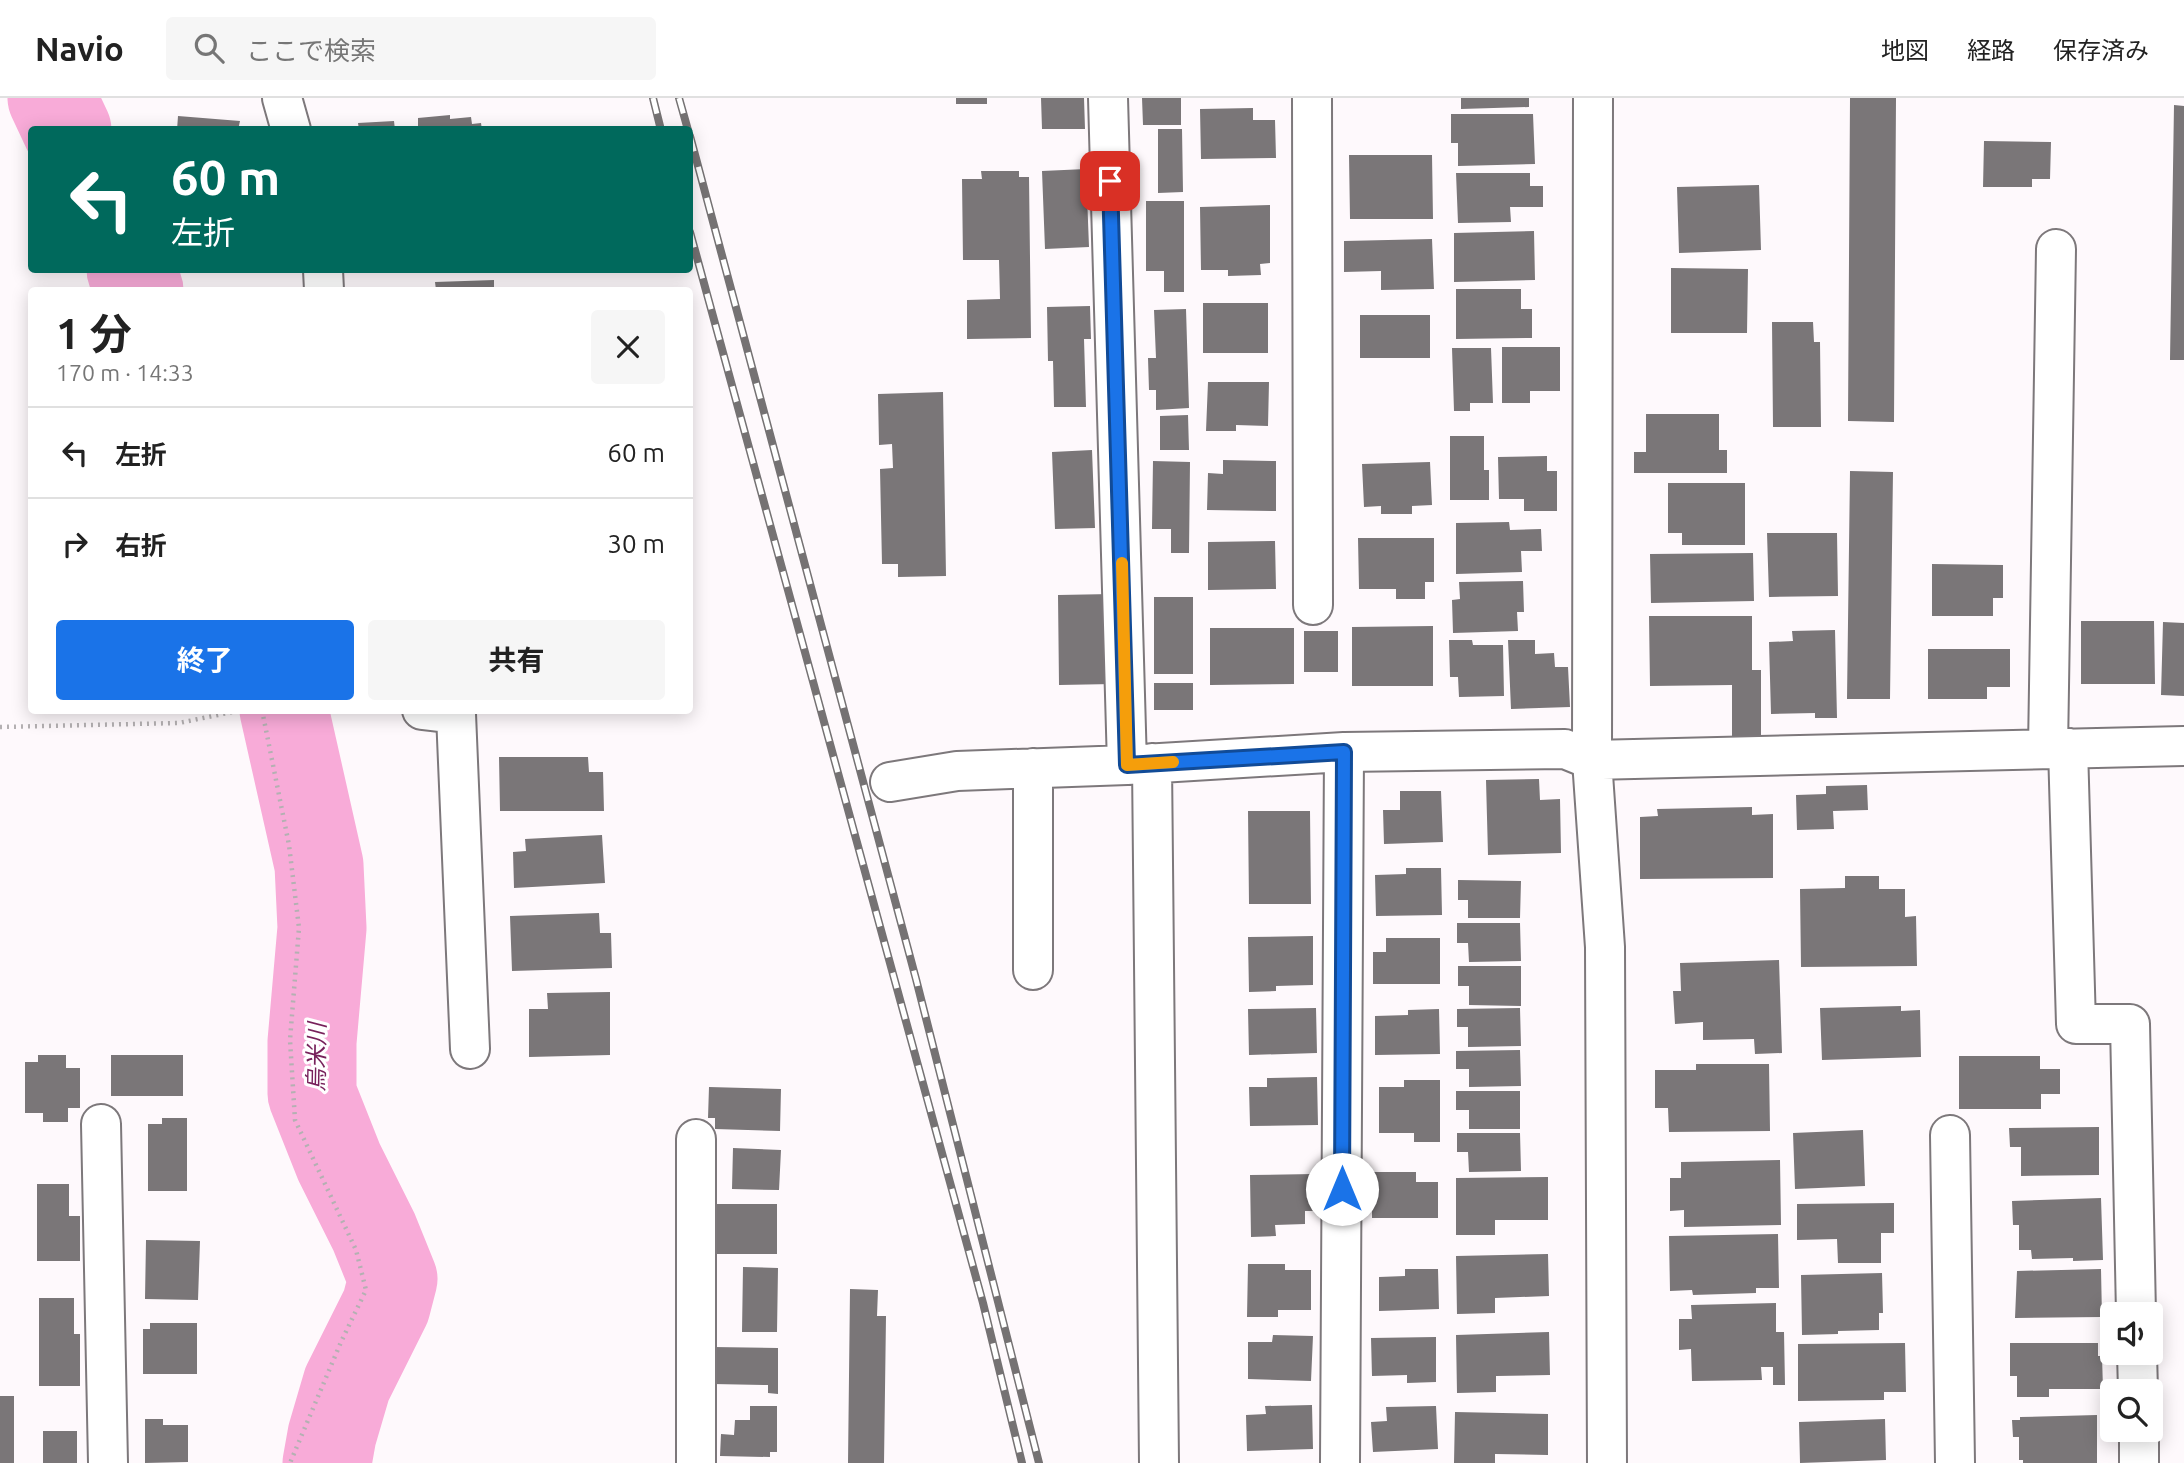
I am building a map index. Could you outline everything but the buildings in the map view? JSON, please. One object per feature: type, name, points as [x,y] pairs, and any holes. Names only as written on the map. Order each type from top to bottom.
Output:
[{"type":"street","points":[[282,98],[290,126]]},
{"type":"street","points":[[1108,98],[1140,764],[1159,1463]]},
{"type":"street","points":[[1312,98],[1314,605]]},
{"type":"street","points":[[1593,98],[1592,760],[1605,947],[1607,1463]]},
{"type":"street","points":[[2056,249],[2058,749],[2076,1024],[2130,1024],[2136,1302]]},
{"type":"street","points":[[456,714],[470,1049]]},
{"type":"street","points":[[890,782],[957,771],[1344,752],[1565,749],[1592,760],[2184,746]]},
{"type":"street","points":[[1340,1463],[1344,752]]},
{"type":"street","points":[[1033,768],[1033,970]]},
{"type":"street","points":[[101,1124],[108,1463]]},
{"type":"street","points":[[1950,1135],[1955,1463]]},
{"type":"street","points":[[696,1139],[696,1463]]},
{"type":"street","points":[[2138,1442],[2139,1463]]},
{"type":"path","points":[[0,727],[178,723],[222,714]]},
{"type":"path","points":[[263,714],[289,845],[299,928],[290,1040],[295,1120],[356,1250],[366,1290],[290,1463]]},
{"type":"waterway","name":"烏米川","points":[[52,98],[65,126]]},
{"type":"waterway","name":"烏米川","points":[[132,273],[138,287]]},
{"type":"waterway","name":"烏米川","points":[[285,714],[319,865],[322,928],[312,1042],[312,1094],[339,1162],[374,1232],[393,1279],[386,1306],[347,1384],[327,1463]]},
{"type":"railway","points":[[653,98],[660,126]]},
{"type":"railway","points":[[679,98],[687,126]]},
{"type":"railway","points":[[693,147],[916,979],[1039,1463]]},
{"type":"railway","points":[[693,243],[983,1303],[1022,1463]]},
{"type":"slow traffic","points":[[1122,563],[1127,765],[1173,762]]},
{"type":"route","points":[[1110,181],[1127,765],[1344,752],[1342,1189]]}]
